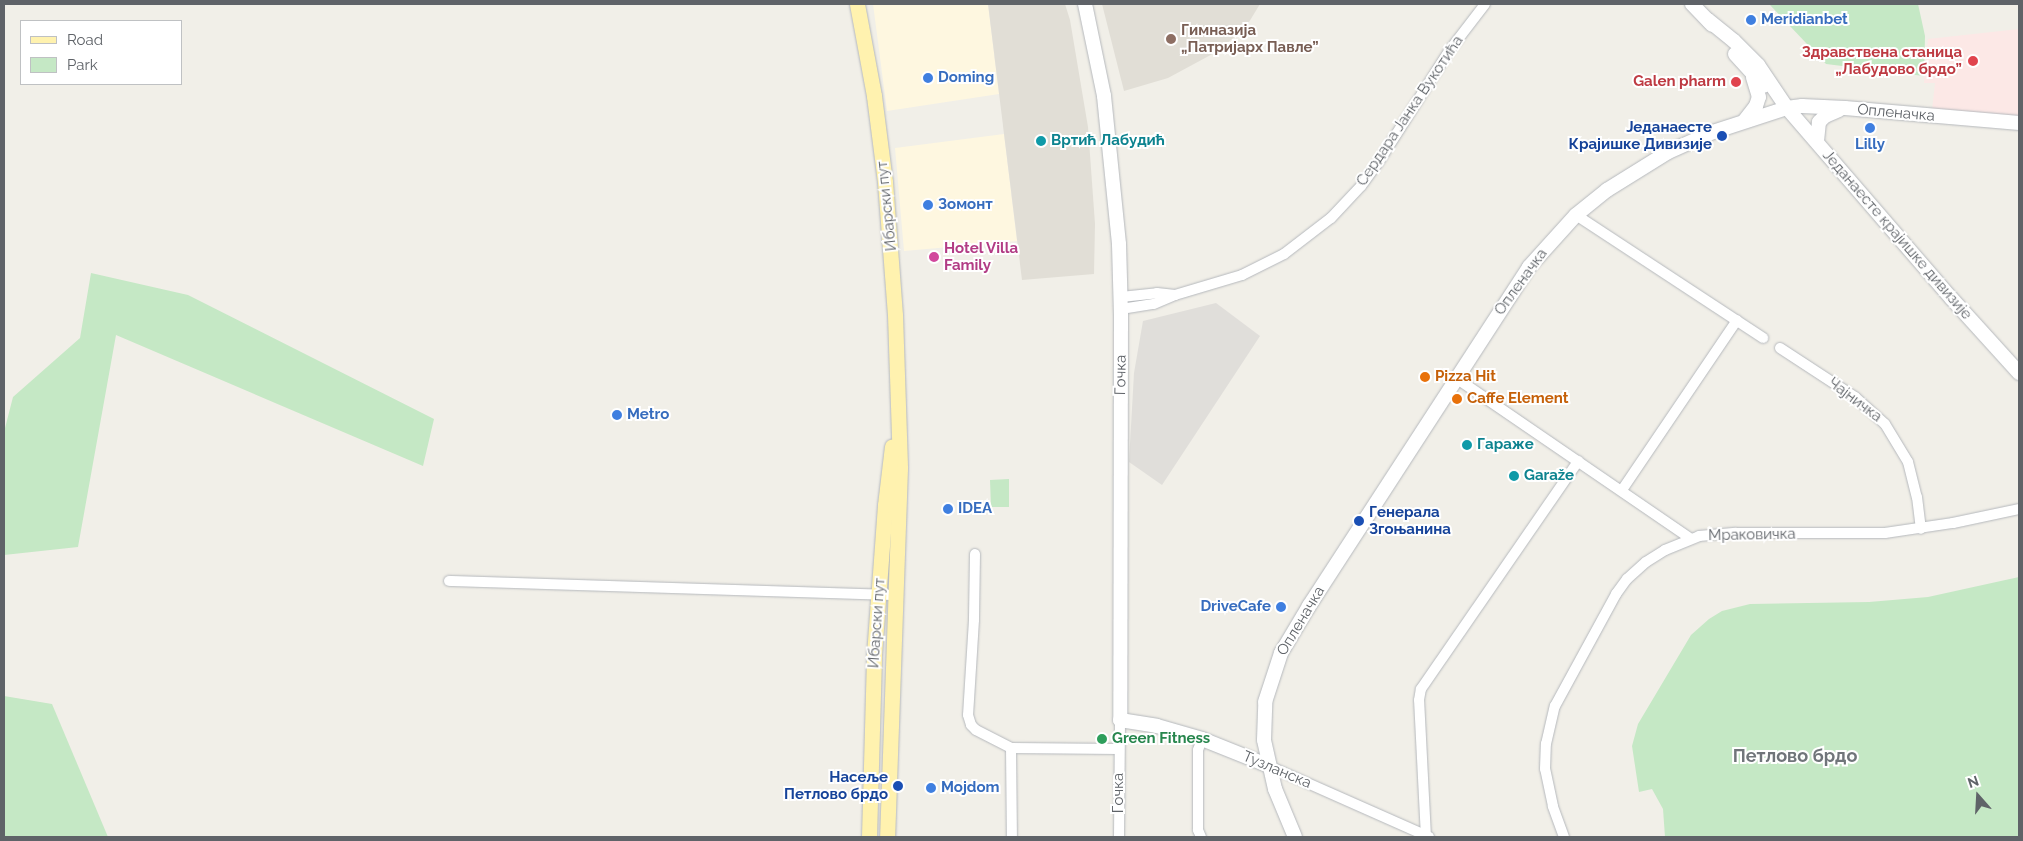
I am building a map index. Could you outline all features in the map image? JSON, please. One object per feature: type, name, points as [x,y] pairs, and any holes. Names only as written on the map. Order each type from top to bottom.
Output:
[{"type":"main road","name":"Ибарски пут","points":[[857,4],[876,111],[890,225],[900,468],[887,837]]},
{"type":"main road","name":"Ибарски пут","points":[[869,837],[874,655],[885,505],[897,410]]},
{"type":"street","name":"Гочка","points":[[1085,4],[1100,78],[1108,131],[1117,215],[1121,303],[1119,837]]},
{"type":"street","name":"Сердара Јанка Вукотића","points":[[1121,303],[1157,293],[1175,295],[1215,285],[1260,267],[1291,250],[1331,218],[1361,186],[1378,163],[1449,51],[1485,4]]},
{"type":"street","name":"Једанаесте крајишке дивизије","points":[[1692,4],[1708,20],[1751,72],[1776,95],[1952,299],[2019,373]]},
{"type":"street","name":"Једанаесте крајишке дивизије","points":[[1708,20],[1734,41],[1758,65],[1776,95]]},
{"type":"street","points":[[1744,121],[1756,106],[1759,97],[1758,87],[1751,72]]},
{"type":"street","name":"Опленачка","points":[[1295,837],[1275,789],[1268,766],[1264,740],[1264,709],[1268,688],[1281,653],[1529,267],[1576,215],[1630,174],[1668,152],[1744,121],[1787,108],[1802,106],[1845,108],[2019,124]]},
{"type":"street","points":[[1817,142],[1817,126],[1820,119],[1845,108]]},
{"type":"street","points":[[1576,215],[1762,338]]},
{"type":"street","points":[[1622,490],[1737,320]]},
{"type":"street","name":"Чајничка","points":[[1780,348],[1855,397],[1871,409],[1889,429],[1908,462],[1917,497],[1921,529]]},
{"type":"street","points":[[1456,378],[1690,538]]},
{"type":"street","points":[[1427,837],[1419,700],[1421,689],[1578,461]]},
{"type":"street","name":"Мраковичка","points":[[1564,837],[1552,806],[1545,769],[1546,739],[1557,700],[1609,605],[1622,586],[1646,562],[1690,538],[1721,534],[1858,534],[1921,529],[2019,509]]},
{"type":"street","points":[[975,554],[974,620],[968,720],[976,730],[1011,748],[1119,749]]},
{"type":"street","points":[[449,582],[895,595]]},
{"type":"street","name":"Тузланска","points":[[1120,720],[1156,726],[1202,739],[1268,766],[1427,837]]},
{"type":"street","points":[[1201,837],[1197,826],[1198,750],[1202,739]]},
{"type":"street","points":[[1011,748],[1012,837]]},
{"type":"shaded area","points":[[873,4],[988,4],[999,94],[887,111]]},
{"type":"shaded area","points":[[988,4],[1065,4],[1070,20],[1088,127],[1095,224],[1094,274],[1022,280]]},
{"type":"shaded area","name":"Гимназија „Патријарх Павле”","points":[[1102,4],[1260,4],[1246,27],[1218,51],[1168,78],[1124,91]]},
{"type":"shaded area","name":"Здравствена станица „Лабудово брдо”","points":[[2019,29],[2019,118],[1932,110],[1935,83],[1924,83],[1928,39]]},
{"type":"shaded area","points":[[1004,134],[1017,241],[904,251],[895,148]]},
{"type":"shaded area","points":[[1216,303],[1260,336],[1162,485],[1129,462],[1134,373],[1143,321]]},
{"type":"green space","points":[[1769,4],[1918,4],[1925,36],[1924,76],[1826,64]]},
{"type":"green space","points":[[91,273],[188,295],[434,419],[423,466],[116,335],[78,547],[4,555],[4,432],[13,397],[80,338]]},
{"type":"green space","points":[[1009,479],[1009,507],[991,507],[990,480]]},
{"type":"green space","points":[[2019,577],[2019,837],[1665,837],[1663,809],[1652,789],[1639,792],[1632,746],[1638,724],[1691,635],[1709,619],[1722,611],[1750,604],[1869,602],[1928,597]]},
{"type":"green space","points":[[4,696],[52,704],[108,837],[4,837]]},
{"type":"place","name":"Meridianbet","points":[[1751,20]]},
{"type":"place","name":"Гимназија „Патријарх Павле”","points":[[1171,39]]},
{"type":"place","name":"Здравствена станица „Лабудово брдо”","points":[[1973,61]]},
{"type":"place","name":"Doming","points":[[928,78]]},
{"type":"place","name":"Galen pharm","points":[[1736,82]]},
{"type":"place","name":"Lilly","points":[[1870,128]]},
{"type":"place","name":"Једанаесте Крајишке Дивизије","points":[[1722,136]]},
{"type":"place","name":"Вртић Лабудић","points":[[1041,141]]},
{"type":"place","name":"Зомонт","points":[[928,205]]},
{"type":"place","name":"Hotel Villa Family","points":[[934,257]]},
{"type":"place","name":"Pizza Hit","points":[[1425,377]]},
{"type":"place","name":"Caffe Element","points":[[1457,399]]},
{"type":"place","name":"Metro","points":[[617,415]]},
{"type":"place","name":"Гараже","points":[[1467,445]]},
{"type":"place","name":"Garaže","points":[[1514,476]]},
{"type":"place","name":"IDEA","points":[[948,509]]},
{"type":"place","name":"Генерала Згоњанина","points":[[1359,521]]},
{"type":"place","name":"DriveCafe","points":[[1281,607]]},
{"type":"place","name":"Green Fitness","points":[[1102,739]]},
{"type":"place","name":"Насеље Петлово брдо","points":[[898,786]]},
{"type":"place","name":"Mojdom","points":[[931,788]]},
{"type":"district","name":"Петлово брдо","points":[[1795,756]]}]
